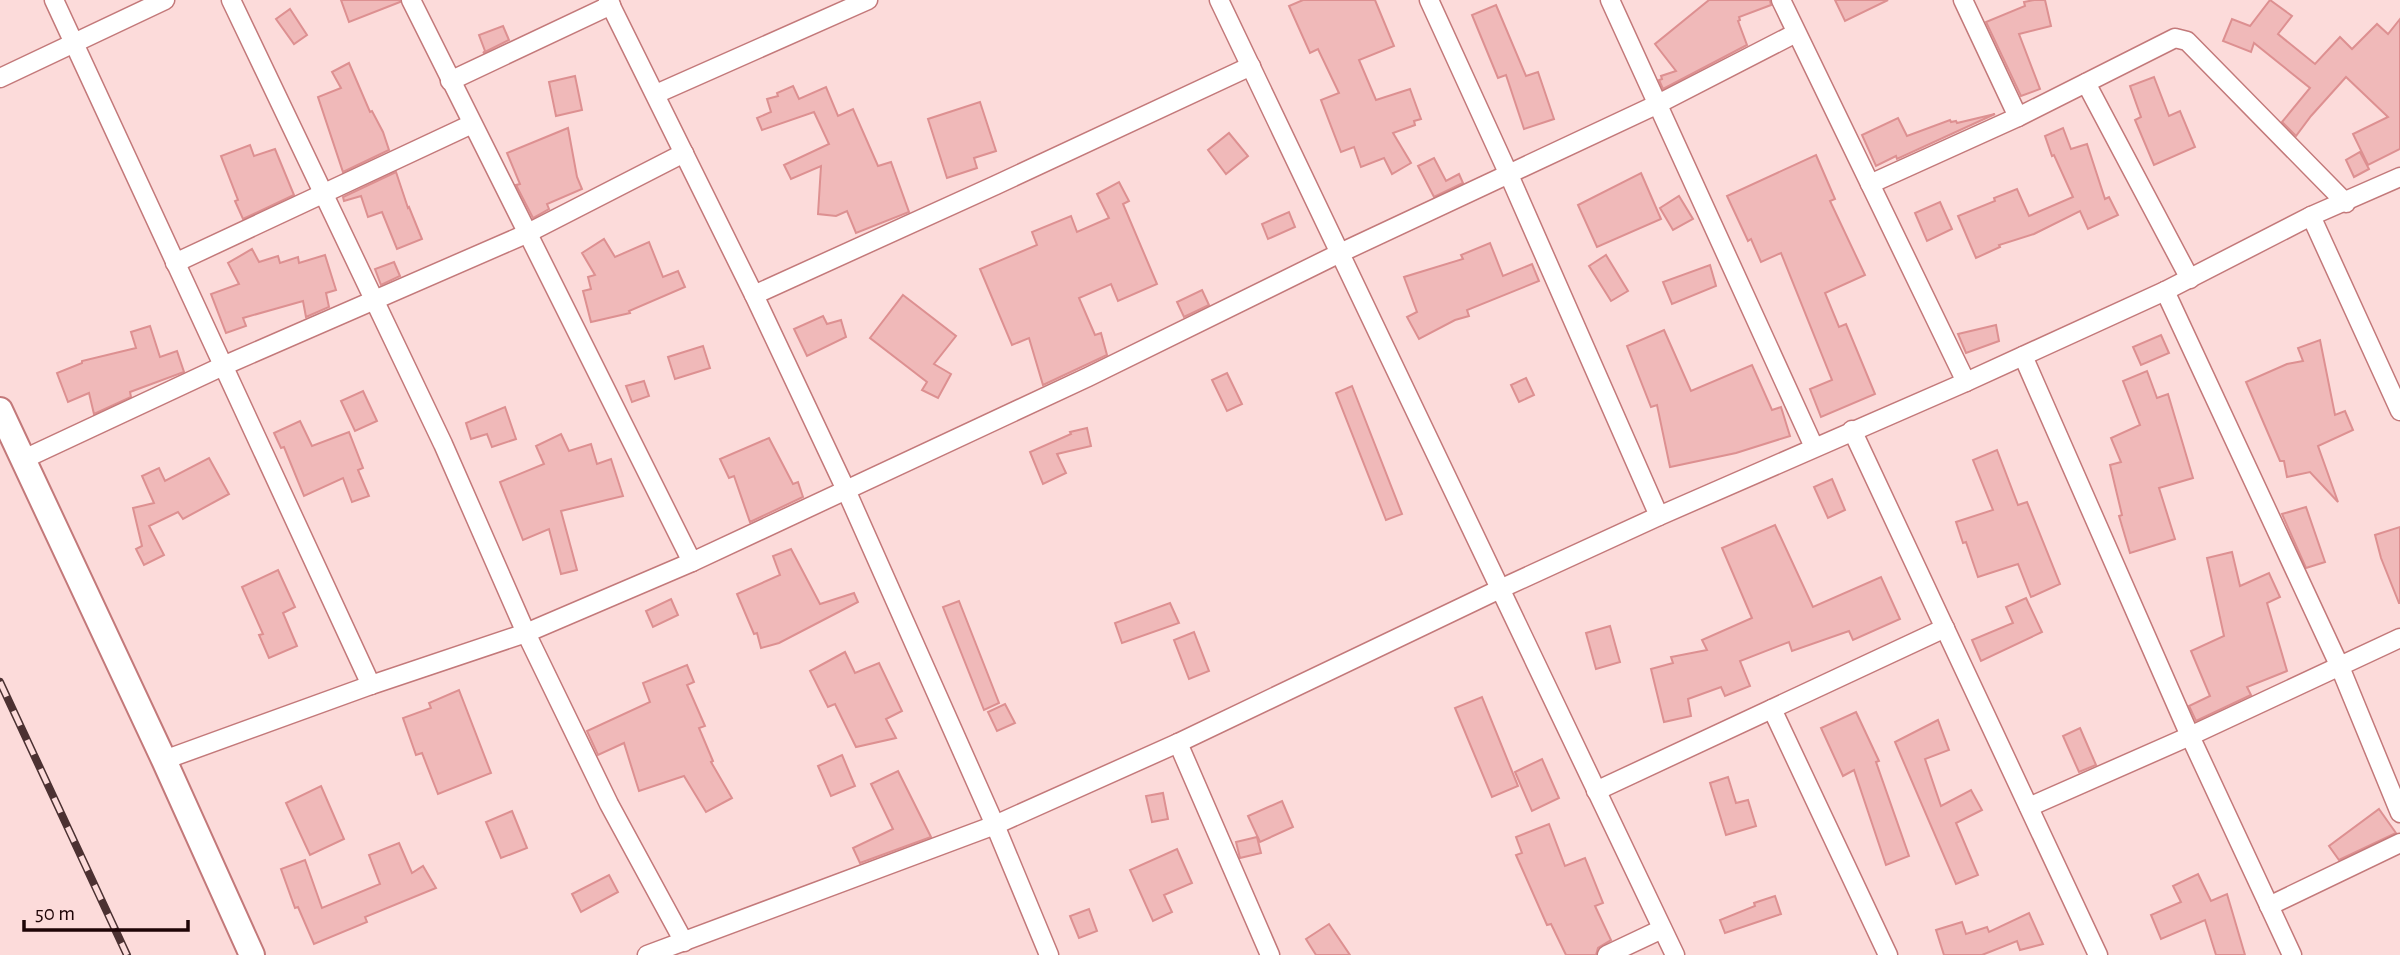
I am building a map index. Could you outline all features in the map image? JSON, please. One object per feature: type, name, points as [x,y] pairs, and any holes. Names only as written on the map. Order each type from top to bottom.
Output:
[{"type":"street","points":[[54,0],[371,685]]},
{"type":"street","points":[[0,78],[165,0]]},
{"type":"street","points":[[231,0],[443,444],[526,633],[608,804],[684,942]]},
{"type":"street","points":[[411,0],[692,562]]},
{"type":"street","points":[[656,94],[868,0]]},
{"type":"street","points":[[1220,0],[1675,955]]},
{"type":"street","points":[[1429,0],[1510,174],[1659,516]]},
{"type":"street","points":[[1611,0],[1814,447]]},
{"type":"street","points":[[1780,0],[1966,382]]},
{"type":"street","points":[[1963,0],[2018,117]]},
{"type":"street","points":[[450,81],[610,3],[754,295],[846,490],[995,825],[1049,955]]},
{"type":"street","points":[[164,760],[371,685],[526,633],[692,562],[1088,377],[1340,253],[1658,104],[1796,33]]},
{"type":"street","points":[[1870,184],[2018,117],[2175,38],[2187,41],[2346,203]]},
{"type":"street","points":[[754,295],[996,186],[1251,66]]},
{"type":"street","points":[[2086,83],[2190,279]]},
{"type":"street","points":[[175,263],[472,124]]},
{"type":"street","points":[[24,459],[223,366],[526,234],[684,153]]},
{"type":"street","points":[[647,955],[995,825],[1178,743],[1659,516],[1966,382],[2165,291],[2311,216],[2346,203],[2400,177]]},
{"type":"street","points":[[2311,216],[2400,411]]},
{"type":"street","points":[[2165,291],[2340,667],[2400,813]]},
{"type":"street","points":[[2023,356],[2190,736],[2292,955]]},
{"type":"street","points":[[0,410],[252,955]]},
{"type":"street","points":[[1852,430],[2098,955]]},
{"type":"street","points":[[1596,791],[1945,628]]},
{"type":"street","points":[[2029,807],[2190,736],[2400,638]]},
{"type":"street","points":[[1772,709],[1888,955]]},
{"type":"street","points":[[1178,743],[1270,955]]},
{"type":"street","points":[[2269,906],[2400,844]]},
{"type":"street","points":[[1606,955],[1662,929]]},
{"type":"building","points":[[341,0],[400,0],[400,2],[349,22]]},
{"type":"building","points":[[1303,0],[1375,0],[1394,46],[1359,60],[1376,100],[1410,89],[1421,119],[1414,121],[1415,125],[1393,133],[1411,163],[1392,174],[1384,158],[1361,167],[1354,147],[1341,152],[1321,100],[1339,93],[1318,49],[1310,53],[1289,6]]},
{"type":"building","points":[[1709,0],[1770,0],[1771,5],[1739,17],[1747,45],[1663,89],[1659,80],[1662,79],[1661,76],[1676,71],[1655,44]]},
{"type":"building","points":[[1835,0],[1888,0],[1845,21]]},
{"type":"building","points":[[2045,0],[2051,26],[2019,34],[2040,89],[2021,96],[1986,22],[2025,6],[2024,2]]},
{"type":"building","points":[[2270,0],[2292,16],[2278,34],[2315,64],[2340,37],[2352,49],[2377,24],[2388,34],[2400,19],[2400,149],[2368,165],[2353,134],[2388,117],[2346,77],[2296,136],[2282,122],[2310,88],[2254,43],[2251,52],[2223,41],[2232,19],[2250,26]]},
{"type":"building","points":[[1496,5],[1526,76],[1538,72],[1554,119],[1524,129],[1506,75],[1498,78],[1472,15]]},
{"type":"building","points":[[290,9],[307,35],[294,44],[276,19]]},
{"type":"building","points":[[503,26],[509,40],[483,53],[485,51],[479,35]]},
{"type":"building","points":[[349,63],[389,150],[343,172],[318,97],[341,88],[332,72]]},
{"type":"building","points":[[575,76],[582,110],[556,116],[549,82]]},
{"type":"building","points":[[2154,77],[2169,116],[2180,111],[2195,147],[2154,165],[2135,120],[2141,117],[2130,86]]},
{"type":"building","points":[[793,86],[799,99],[826,87],[838,116],[853,109],[878,166],[891,162],[909,212],[856,233],[847,211],[836,216],[818,214],[821,166],[791,179],[784,165],[829,144],[814,112],[762,130],[757,118],[771,112],[767,99],[778,96],[777,93]]},
{"type":"building","points":[[980,102],[996,151],[974,158],[977,168],[947,178],[928,119]]},
{"type":"building","points":[[1995,114],[1876,166],[1862,135],[1898,118],[1907,136],[1950,120],[1957,123]]},
{"type":"building","points":[[568,128],[577,177],[582,189],[547,204],[549,209],[533,218],[516,185],[520,184],[507,153]]},
{"type":"building","points":[[2063,128],[2071,149],[2087,144],[2105,199],[2109,197],[2118,215],[2088,229],[2080,211],[2034,234],[1999,245],[2000,247],[1976,258],[1958,216],[2017,189],[2029,216],[2073,197],[2045,136]]},
{"type":"building","points":[[1229,133],[1248,156],[1226,174],[1208,150]]},
{"type":"building","points":[[250,145],[254,156],[275,149],[294,195],[243,219],[221,156]]},
{"type":"building","points":[[2360,152],[2369,169],[2354,177],[2346,160]]},
{"type":"building","points":[[1816,155],[1835,199],[1830,201],[1865,275],[1825,293],[1839,327],[1846,324],[1875,394],[1821,417],[1810,389],[1832,380],[1781,253],[1761,262],[1727,196]]},
{"type":"building","points":[[1434,158],[1446,181],[1459,174],[1463,183],[1434,197],[1418,166]]},
{"type":"building","points":[[396,172],[422,239],[397,249],[382,212],[368,217],[361,196],[344,201],[343,197]]},
{"type":"building","points":[[1641,173],[1661,219],[1597,247],[1578,205]]},
{"type":"building","points":[[1119,182],[1129,201],[1123,204],[1157,284],[1118,301],[1111,284],[1079,298],[1095,335],[1101,333],[1107,355],[1043,385],[1029,338],[1012,345],[980,269],[1037,245],[1032,232],[1071,216],[1077,232],[1109,218],[1097,194]]},
{"type":"building","points":[[1679,196],[1693,219],[1673,230],[1660,208]]},
{"type":"building","points":[[1940,202],[1952,229],[1927,241],[1915,213]]},
{"type":"building","points":[[1289,212],[1295,227],[1268,239],[1262,224]]},
{"type":"building","points":[[604,239],[615,257],[649,242],[663,277],[678,271],[685,287],[629,311],[630,313],[591,322],[583,291],[591,289],[588,277],[595,275],[582,253]]},
{"type":"building","points":[[1490,243],[1503,276],[1532,264],[1539,281],[1467,310],[1469,316],[1455,320],[1419,339],[1407,317],[1417,312],[1404,277],[1463,259],[1461,255]]},
{"type":"building","points":[[252,249],[259,262],[278,256],[280,263],[298,257],[299,263],[325,255],[336,290],[326,293],[329,307],[306,317],[303,301],[243,318],[246,326],[226,333],[211,294],[239,284],[228,263]]},
{"type":"building","points":[[1606,255],[1628,291],[1611,301],[1589,266]]},
{"type":"building","points":[[394,262],[400,276],[381,285],[375,269]]},
{"type":"building","points":[[1710,265],[1716,286],[1672,304],[1663,282]]},
{"type":"building","points":[[1202,290],[1209,305],[1184,317],[1177,302]]},
{"type":"building","points":[[903,295],[956,336],[934,364],[951,374],[938,398],[922,390],[927,382],[870,338]]},
{"type":"building","points":[[823,316],[827,324],[841,320],[846,337],[807,356],[794,329]]},
{"type":"building","points":[[1996,325],[1999,341],[1966,353],[1958,334]]},
{"type":"building","points":[[150,326],[160,357],[177,351],[184,372],[130,392],[131,397],[94,414],[89,393],[68,402],[57,373],[82,361],[136,348],[131,332]]},
{"type":"building","points":[[1664,330],[1691,391],[1752,365],[1772,410],[1781,407],[1790,436],[1736,453],[1670,467],[1657,405],[1651,407],[1627,346]]},
{"type":"building","points":[[2161,335],[2169,353],[2141,365],[2133,347]]},
{"type":"building","points":[[2320,340],[2335,415],[2345,411],[2353,430],[2318,446],[2338,502],[2310,472],[2287,477],[2284,461],[2280,461],[2246,382],[2287,364],[2303,361],[2298,348]]},
{"type":"building","points":[[703,346],[710,368],[675,379],[668,357]]},
{"type":"building","points":[[2147,371],[2157,398],[2168,394],[2193,478],[2159,488],[2175,539],[2130,553],[2119,516],[2122,515],[2110,465],[2121,462],[2111,438],[2140,425],[2123,381]]},
{"type":"building","points":[[1227,373],[1242,404],[1227,411],[1212,380]]},
{"type":"building","points":[[1526,378],[1534,395],[1519,402],[1511,385]]},
{"type":"building","points":[[644,381],[649,396],[632,402],[626,386]]},
{"type":"building","points":[[1352,386],[1402,514],[1386,520],[1336,393]]},
{"type":"building","points":[[363,391],[377,421],[355,431],[341,401]]},
{"type":"building","points":[[505,407],[516,439],[492,447],[487,434],[471,439],[466,423]]},
{"type":"building","points":[[300,421],[312,446],[349,432],[363,468],[358,470],[369,496],[352,502],[343,478],[304,496],[284,447],[281,448],[274,433]]},
{"type":"building","points":[[1087,428],[1091,446],[1057,454],[1066,473],[1043,484],[1030,452],[1071,434],[1070,432]]},
{"type":"building","points":[[561,434],[569,451],[591,444],[597,464],[611,459],[623,496],[561,511],[577,570],[561,574],[549,529],[523,540],[500,482],[544,464],[536,446]]},
{"type":"building","points":[[769,438],[793,484],[798,482],[803,497],[750,522],[734,476],[729,478],[720,459]]},
{"type":"building","points":[[1997,450],[2018,505],[2027,502],[2060,584],[2031,597],[2018,564],[1978,577],[1956,522],[1993,510],[1973,460]]},
{"type":"building","points":[[209,458],[229,494],[183,519],[178,512],[149,526],[164,555],[144,565],[136,549],[142,546],[133,508],[154,503],[142,476],[159,468],[165,481]]},
{"type":"building","points":[[1832,479],[1845,510],[1828,518],[1814,487]]},
{"type":"building","points":[[2306,507],[2325,562],[2306,568],[2282,514]]},
{"type":"building","points":[[1775,525],[1813,607],[1881,577],[1900,619],[1853,640],[1849,631],[1792,651],[1789,642],[1740,661],[1750,686],[1725,696],[1721,687],[1688,699],[1691,716],[1664,722],[1651,669],[1673,663],[1671,657],[1707,650],[1702,640],[1752,618],[1722,548]]},
{"type":"building","points":[[2400,527],[2400,603],[2399,603],[2375,535]]},
{"type":"building","points":[[791,549],[820,604],[854,593],[858,602],[779,643],[761,648],[757,633],[754,634],[737,594],[780,575],[773,556]]},
{"type":"building","points":[[2232,552],[2240,586],[2269,573],[2280,597],[2267,603],[2287,671],[2247,687],[2251,695],[2196,721],[2189,706],[2210,696],[2191,651],[2224,636],[2207,558]]},
{"type":"building","points":[[278,570],[295,607],[283,613],[297,646],[269,658],[259,635],[263,634],[242,587]]},
{"type":"building","points":[[2026,598],[2042,632],[1981,661],[1972,640],[2013,623],[2006,607]]},
{"type":"building","points":[[671,599],[678,615],[653,627],[646,611]]},
{"type":"building","points":[[959,601],[999,703],[984,710],[943,607]]},
{"type":"building","points":[[1170,603],[1179,623],[1122,643],[1115,623]]},
{"type":"building","points":[[1610,626],[1620,662],[1596,669],[1586,633]]},
{"type":"building","points":[[1194,632],[1209,671],[1189,679],[1174,640]]},
{"type":"building","points":[[845,652],[855,673],[879,663],[902,711],[886,719],[896,738],[856,747],[835,704],[828,707],[810,671]]},
{"type":"building","points":[[687,665],[694,682],[687,685],[705,726],[699,728],[713,761],[711,762],[732,798],[706,812],[684,776],[639,791],[624,743],[598,755],[587,731],[650,702],[643,683]]},
{"type":"building","points":[[459,690],[491,773],[438,794],[422,753],[416,755],[403,718],[431,708],[429,703]]},
{"type":"building","points":[[1482,697],[1518,786],[1492,797],[1455,708]]},
{"type":"building","points":[[1005,704],[1015,723],[997,731],[988,712]]},
{"type":"building","points":[[1856,712],[1879,761],[1876,762],[1909,856],[1886,865],[1854,770],[1843,776],[1821,728]]},
{"type":"building","points":[[1938,720],[1949,750],[1925,759],[1941,806],[1971,790],[1982,810],[1956,823],[1978,875],[1956,884],[1895,742]]},
{"type":"building","points":[[2080,728],[2096,765],[2079,772],[2063,736]]},
{"type":"building","points":[[842,755],[855,786],[831,796],[818,766]]},
{"type":"building","points":[[1542,759],[1559,798],[1532,811],[1515,772]]},
{"type":"building","points":[[898,771],[931,837],[860,863],[853,848],[893,829],[871,784]]},
{"type":"building","points":[[1728,777],[1736,803],[1748,800],[1756,826],[1726,835],[1710,783]]},
{"type":"building","points":[[321,786],[344,839],[310,855],[286,803]]},
{"type":"building","points":[[1163,793],[1168,819],[1152,822],[1146,796]]},
{"type":"building","points":[[1282,801],[1293,827],[1260,842],[1248,816]]},
{"type":"building","points":[[2379,809],[2396,833],[2339,860],[2329,846]]},
{"type":"building","points":[[512,811],[527,848],[501,858],[486,822]]},
{"type":"building","points":[[1549,824],[1565,866],[1585,858],[1603,903],[1595,906],[1611,940],[1598,948],[1596,955],[1566,955],[1551,924],[1547,925],[1516,855],[1522,853],[1516,837]]},
{"type":"building","points":[[1257,837],[1261,853],[1240,858],[1236,842]]},
{"type":"building","points":[[399,843],[412,873],[423,866],[436,888],[365,917],[367,922],[314,944],[298,907],[295,908],[281,869],[305,860],[322,908],[380,884],[369,855]]},
{"type":"building","points":[[1177,849],[1192,883],[1164,895],[1172,912],[1153,921],[1130,870]]},
{"type":"building","points":[[2198,874],[2211,901],[2227,894],[2245,955],[2216,955],[2205,920],[2161,939],[2151,915],[2181,902],[2173,886]]},
{"type":"building","points":[[609,875],[618,892],[581,912],[572,894]]},
{"type":"building","points":[[1775,896],[1781,914],[1725,933],[1720,920]]},
{"type":"building","points":[[1089,909],[1097,931],[1079,938],[1070,916]]},
{"type":"building","points":[[2029,913],[2043,944],[2020,950],[2017,941],[1982,955],[1944,955],[1936,930],[1962,922],[1966,934],[1987,927],[1989,932]]},
{"type":"building","points":[[1329,924],[1350,955],[1316,955],[1306,939]]},
{"type":"railway","points":[[0,682],[127,955]]}]
